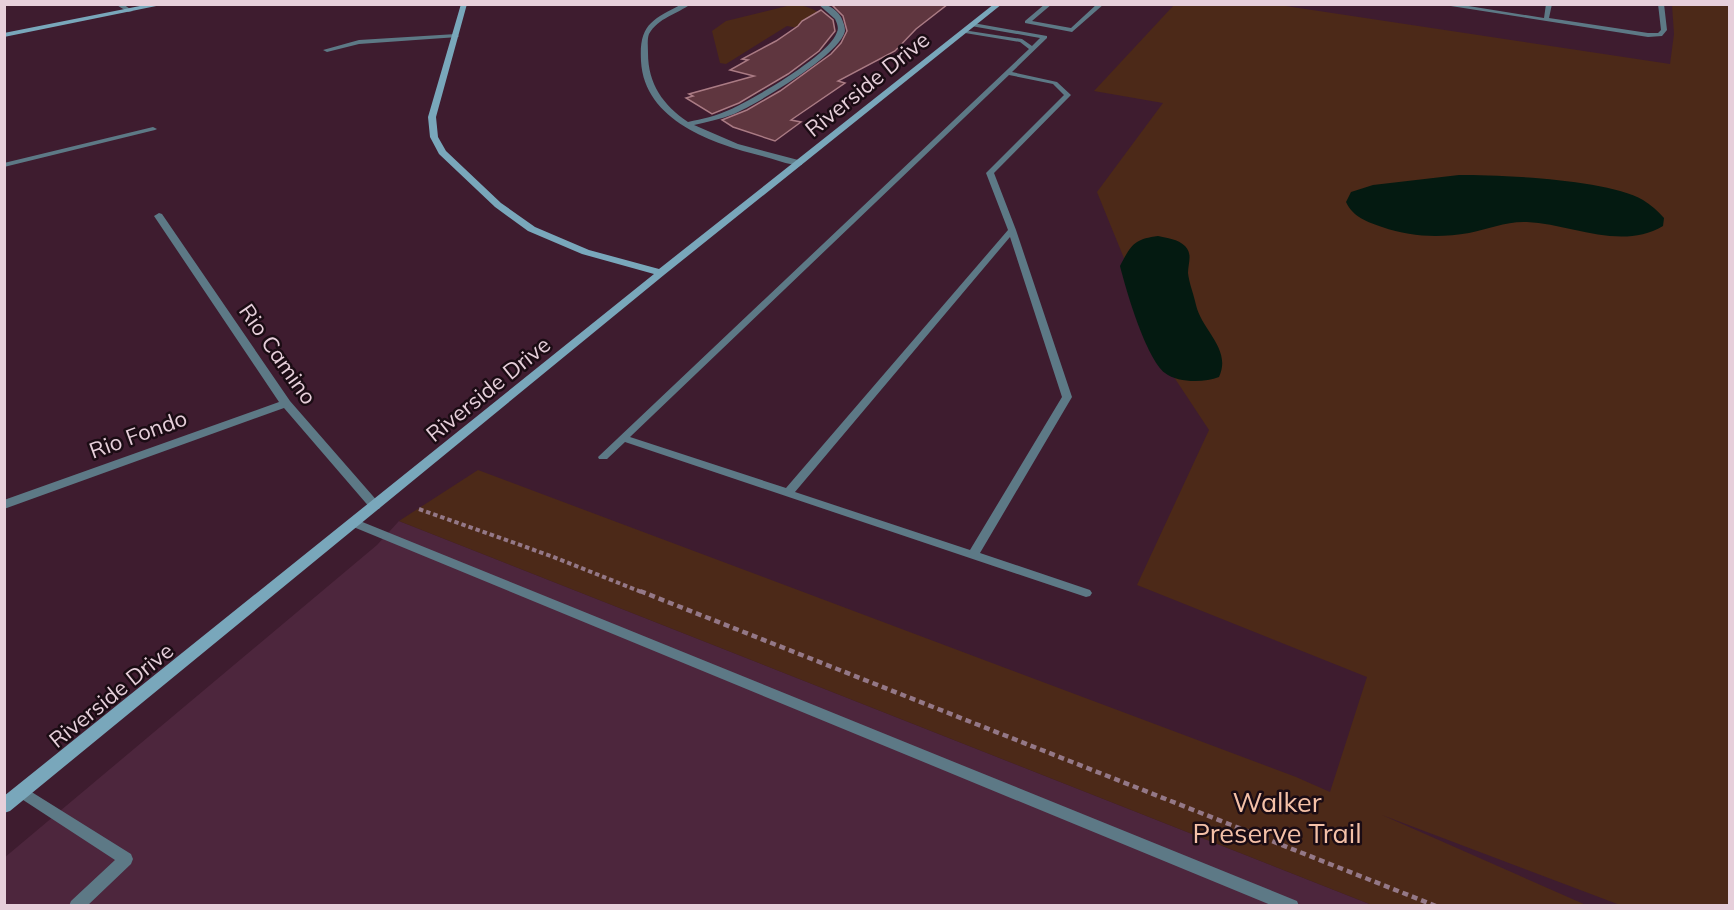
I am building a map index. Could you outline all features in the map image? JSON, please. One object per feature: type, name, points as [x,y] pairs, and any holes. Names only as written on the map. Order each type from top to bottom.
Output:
[{"type":"main road","points":[[4,35],[163,4]]},
{"type":"main road","points":[[464,4],[432,117],[431,133],[434,141],[448,160],[513,218],[529,228],[562,244],[661,273]]},
{"type":"main road","name":"Riverside Drive","points":[[4,806],[356,523],[661,273],[999,4]]},
{"type":"street","points":[[687,4],[659,19],[648,29],[645,37],[646,73],[653,91],[668,109],[688,124],[732,146],[799,163]]},
{"type":"street","points":[[688,124],[728,113],[757,100],[831,48],[841,33],[841,23],[833,12],[821,4]]},
{"type":"street","points":[[327,50],[359,42],[456,36]]},
{"type":"street","name":"Rio Camino","points":[[159,216],[286,403],[375,506]]},
{"type":"street","name":"Rio Fondo","points":[[4,505],[286,403]]},
{"type":"lane","points":[[118,4],[130,11]]},
{"type":"lane","points":[[1049,4],[1027,22],[1072,30],[1101,4]]},
{"type":"lane","points":[[1441,4],[1628,34],[1660,34],[1664,30],[1661,4]]},
{"type":"lane","points":[[1545,20],[1549,4]]},
{"type":"lane","points":[[603,457],[1046,37],[1011,31],[969,28]]},
{"type":"lane","points":[[969,28],[1022,41],[1032,49]]},
{"type":"lane","points":[[1003,38],[1011,31]]},
{"type":"lane","points":[[973,555],[1067,397],[1012,230],[990,173],[1068,95],[1055,83],[1009,73]]},
{"type":"lane","points":[[4,165],[153,129]]},
{"type":"lane","points":[[788,493],[1012,230]]},
{"type":"lane","points":[[624,438],[1086,593]]},
{"type":"lane","points":[[356,523],[1292,906]]},
{"type":"lane","points":[[22,792],[126,859],[76,906]]},
{"type":"path","points":[[419,508],[551,556],[1436,906]]},
{"type":"shaded area","points":[[1459,175],[1554,180],[1605,187],[1627,193],[1646,202],[1664,218],[1663,226],[1647,233],[1613,236],[1520,222],[1469,233],[1425,236],[1404,233],[1371,223],[1357,215],[1346,202],[1351,192],[1373,185]]},
{"type":"shaded area","points":[[1158,236],[1179,242],[1189,252],[1189,281],[1196,305],[1222,358],[1219,377],[1191,381],[1170,376],[1158,365],[1144,339],[1120,266],[1134,244],[1143,239]]},
{"type":"shaded area","points":[[399,521],[1372,905],[5,906],[4,858],[377,545]]},
{"type":"green space","points":[[791,5],[809,8],[825,17],[827,33],[787,26],[726,64],[720,63],[712,31],[726,21]]},
{"type":"green space","name":"Walker Preserve Trail","points":[[1174,5],[1279,5],[1670,64],[1674,34],[1672,5],[1729,5],[1729,905],[1620,905],[1382,815],[1586,905],[1372,905],[399,521],[478,470],[1296,777],[1330,792],[1367,677],[1137,585],[1209,430],[1170,371],[1097,192],[1163,103],[1094,91]]},
{"type":"building","points":[[839,4],[948,4],[916,29],[895,51],[838,81],[845,83],[791,120],[801,122],[775,141],[733,127],[722,120],[747,110],[780,91],[831,54],[841,43],[847,31],[843,16],[833,6]]},
{"type":"building","points":[[821,10],[833,20],[835,31],[819,51],[788,74],[739,103],[712,114],[686,98],[693,96],[689,94],[754,76],[730,70],[748,60],[742,59],[776,41]]}]
